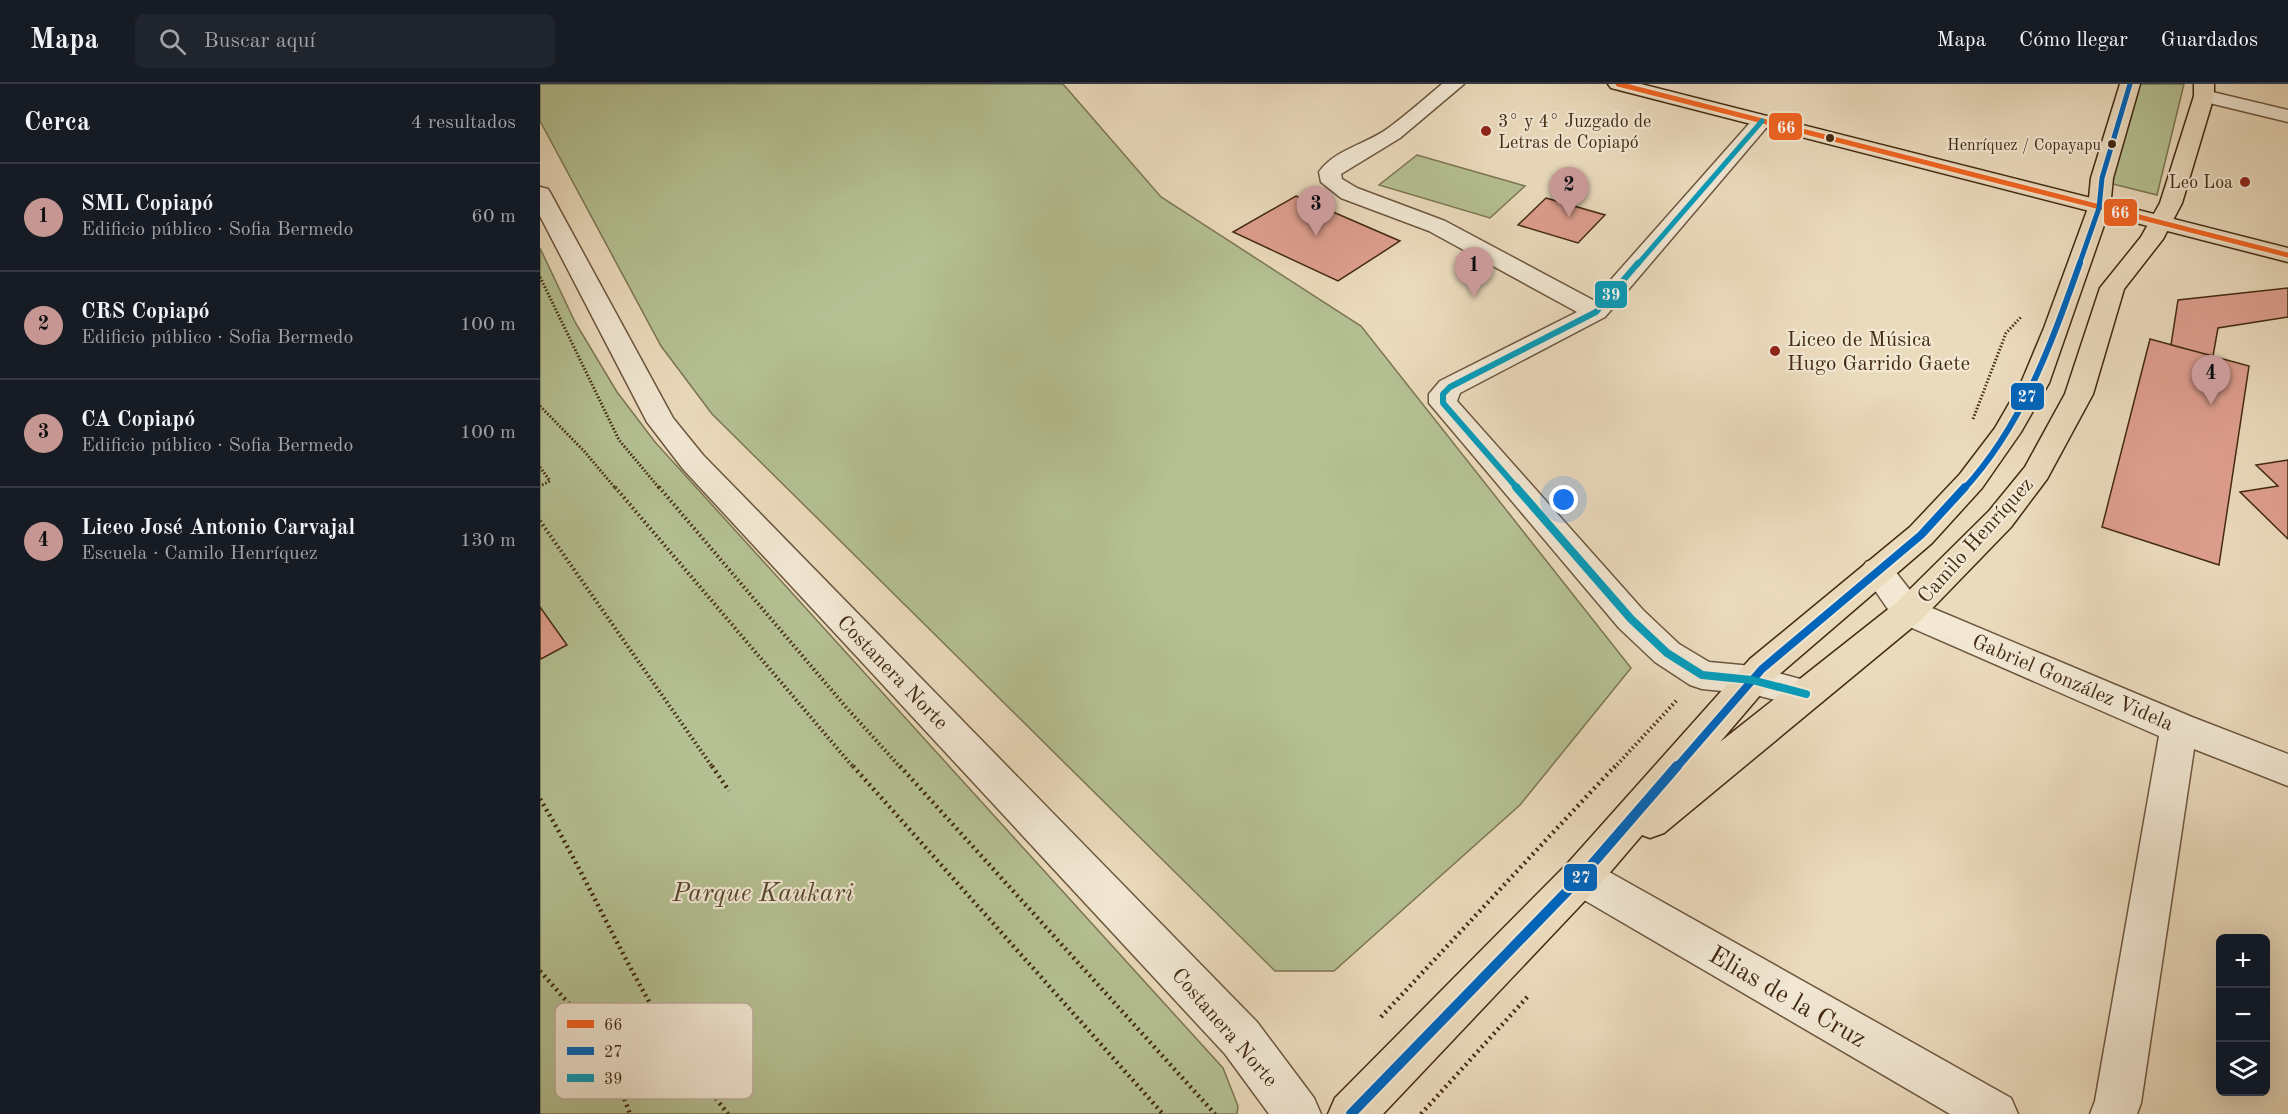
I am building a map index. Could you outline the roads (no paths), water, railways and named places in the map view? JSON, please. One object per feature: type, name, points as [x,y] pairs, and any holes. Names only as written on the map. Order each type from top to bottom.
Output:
[{"type":"main road","points":[[1618,84],[1762,121],[2164,213],[2288,255]]},
{"type":"main road","points":[[1692,84],[2100,197]]},
{"type":"main road","name":"Camilo Henríquez","points":[[1351,1114],[1581,877],[1752,680],[1877,570],[1921,535],[1971,481],[2007,432],[2035,383],[2057,328],[2100,197],[2130,84]]},
{"type":"main road","name":"Camilo Henríquez","points":[[1581,877],[1908,612],[2000,519],[2037,472],[2079,394],[2112,288],[2151,239],[2164,213],[2204,90]]},
{"type":"main road","points":[[2164,213],[2227,217]]},
{"type":"street","points":[[1454,84],[1393,134],[1344,161],[1330,172],[1332,182],[1349,193],[1437,226],[1596,312]]},
{"type":"street","points":[[2204,90],[2288,117]]},
{"type":"street","points":[[1762,121],[1596,312],[1450,387],[1443,394],[1443,403],[1631,619],[1667,653],[1702,675],[1752,680],[1806,694]]},
{"type":"street","name":"Costanera Norte","points":[[540,194],[661,422],[693,462],[1241,1038],[1298,1114]]},
{"type":"street","points":[[1877,570],[1908,612]]},
{"type":"street","name":"Gabriel González Videla","points":[[1908,612],[2179,728],[2288,770]]},
{"type":"street","points":[[2113,1114],[2118,1103],[2179,728]]},
{"type":"street","name":"Elias de la Cruz","points":[[1581,877],[1995,1114]]},
{"type":"place","name":"3° y 4° Juzgado de Letras de Copiapó","points":[[1486,131]]},
{"type":"place","name":"Henríquez / Copayapu","points":[[2112,144]]},
{"type":"place","name":"Leo Loa","points":[[2245,182]]},
{"type":"place","name":"CRS Copiapó","points":[[1569,217]]},
{"type":"place","name":"CA Copiapó","points":[[1316,236]]},
{"type":"place","name":"SML Copiapó","points":[[1474,297]]},
{"type":"place","name":"Liceo de Música Hugo Garrido Gaete","points":[[1775,351]]},
{"type":"place","name":"Liceo José Antonio Carvajal","points":[[2211,405]]},
{"type":"park label","name":"Parque Kaukari","points":[[763,892]]}]
